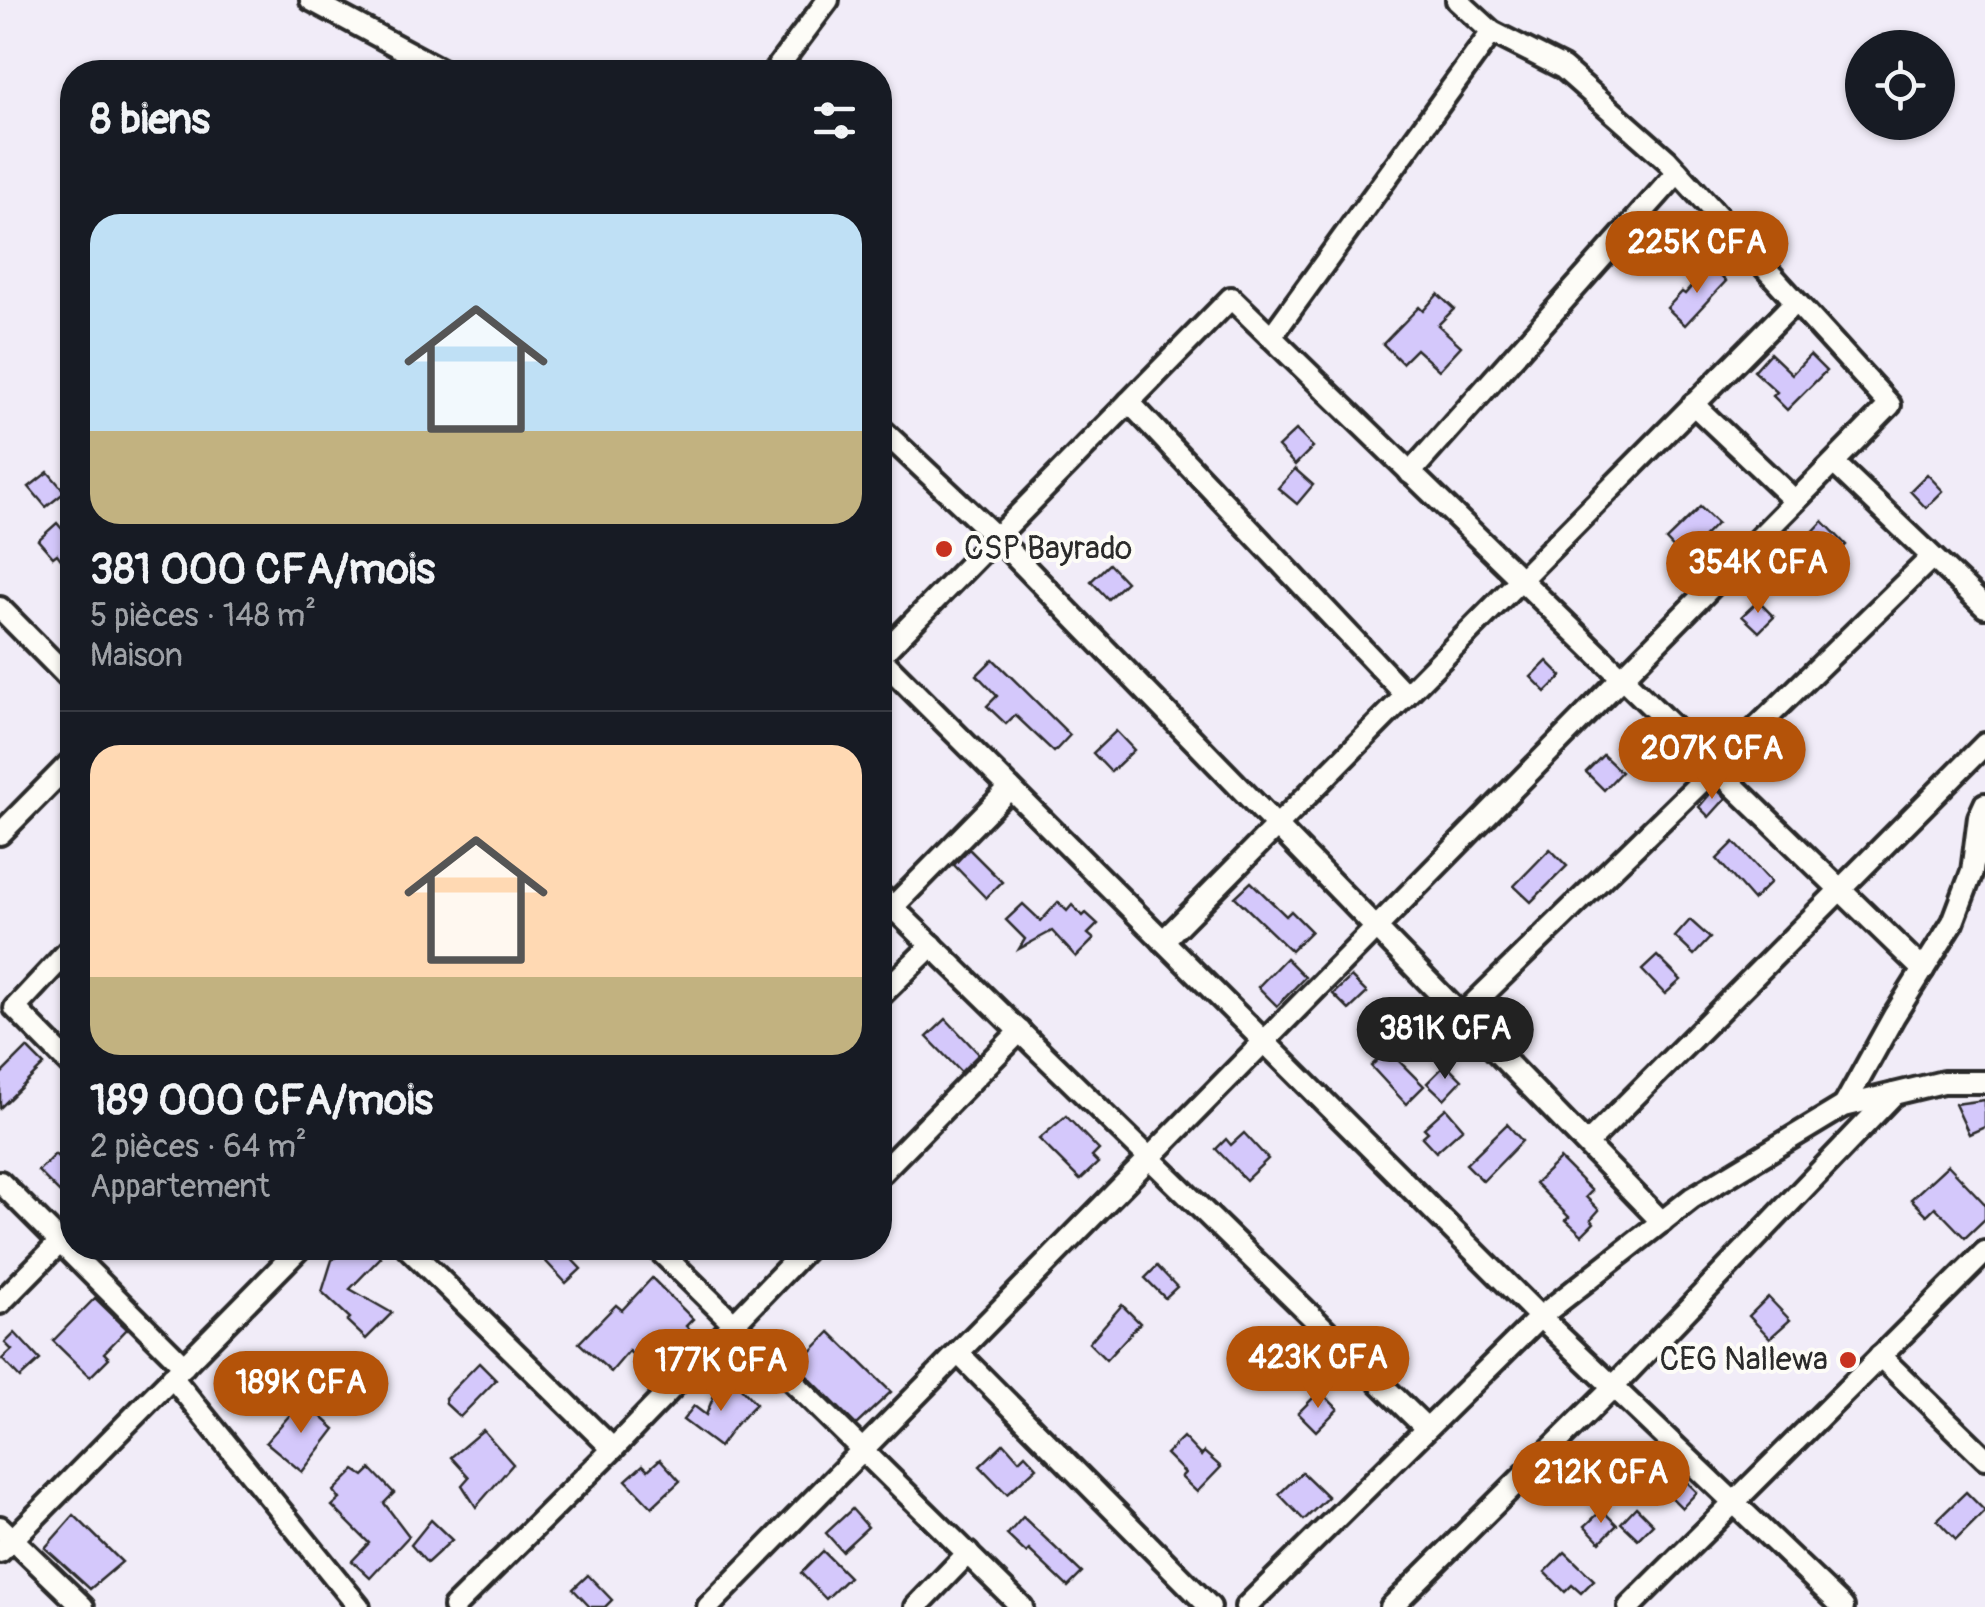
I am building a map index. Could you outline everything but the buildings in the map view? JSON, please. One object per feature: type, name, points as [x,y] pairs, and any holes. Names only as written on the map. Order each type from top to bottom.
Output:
[{"type":"street","points":[[311,0],[422,60]]},
{"type":"street","points":[[783,60],[828,0]]},
{"type":"street","points":[[708,1607],[1890,405],[1678,172],[1563,68],[1492,32],[1456,0]]},
{"type":"street","points":[[1271,338],[1492,32]]},
{"type":"street","points":[[1410,473],[1678,172]]},
{"type":"street","points":[[892,645],[1230,298],[1923,970]]},
{"type":"street","points":[[1162,941],[1795,302]]},
{"type":"street","points":[[1128,402],[1406,694]]},
{"type":"street","points":[[1693,404],[1796,501]]},
{"type":"street","points":[[892,439],[996,537],[1662,1222]]},
{"type":"street","points":[[1834,462],[1985,607]]},
{"type":"street","points":[[1462,1016],[1931,558]]},
{"type":"street","points":[[0,608],[60,669]]},
{"type":"street","points":[[892,669],[1540,1317],[1843,1607]]},
{"type":"street","points":[[1586,1144],[1985,744]]},
{"type":"street","points":[[0,834],[60,773]]},
{"type":"street","points":[[892,899],[1010,788]]},
{"type":"street","points":[[1844,1106],[1953,922],[1972,872],[1979,817],[1985,804]]},
{"type":"street","points":[[892,913],[932,945],[1425,1427]]},
{"type":"street","points":[[892,984],[932,945]]},
{"type":"street","points":[[60,960],[15,1008],[60,1054]]},
{"type":"street","points":[[892,1162],[1020,1031]]},
{"type":"street","points":[[1246,1607],[1540,1317],[1692,1198],[1844,1106],[1943,1082],[1985,1082]]},
{"type":"street","points":[[1391,1607],[1613,1387],[1894,1094]]},
{"type":"street","points":[[0,1182],[60,1231]]},
{"type":"street","points":[[0,1303],[60,1242]]},
{"type":"street","points":[[1629,1607],[1985,1252]]},
{"type":"street","points":[[86,1260],[178,1372],[359,1607]]},
{"type":"street","points":[[83,1607],[4,1539],[288,1260]]},
{"type":"street","points":[[420,1260],[613,1448]]},
{"type":"street","points":[[670,1260],[1022,1607]]},
{"type":"street","points":[[454,1607],[795,1260]]},
{"type":"street","points":[[958,1353],[1210,1607]]},
{"type":"street","points":[[1880,1356],[1985,1458]]},
{"type":"street","points":[[916,1607],[968,1553]]},
{"type":"place","name":"CSP Bayrado","points":[[944,549]]},
{"type":"place","name":"CEG Nallewa","points":[[1848,1360]]}]
